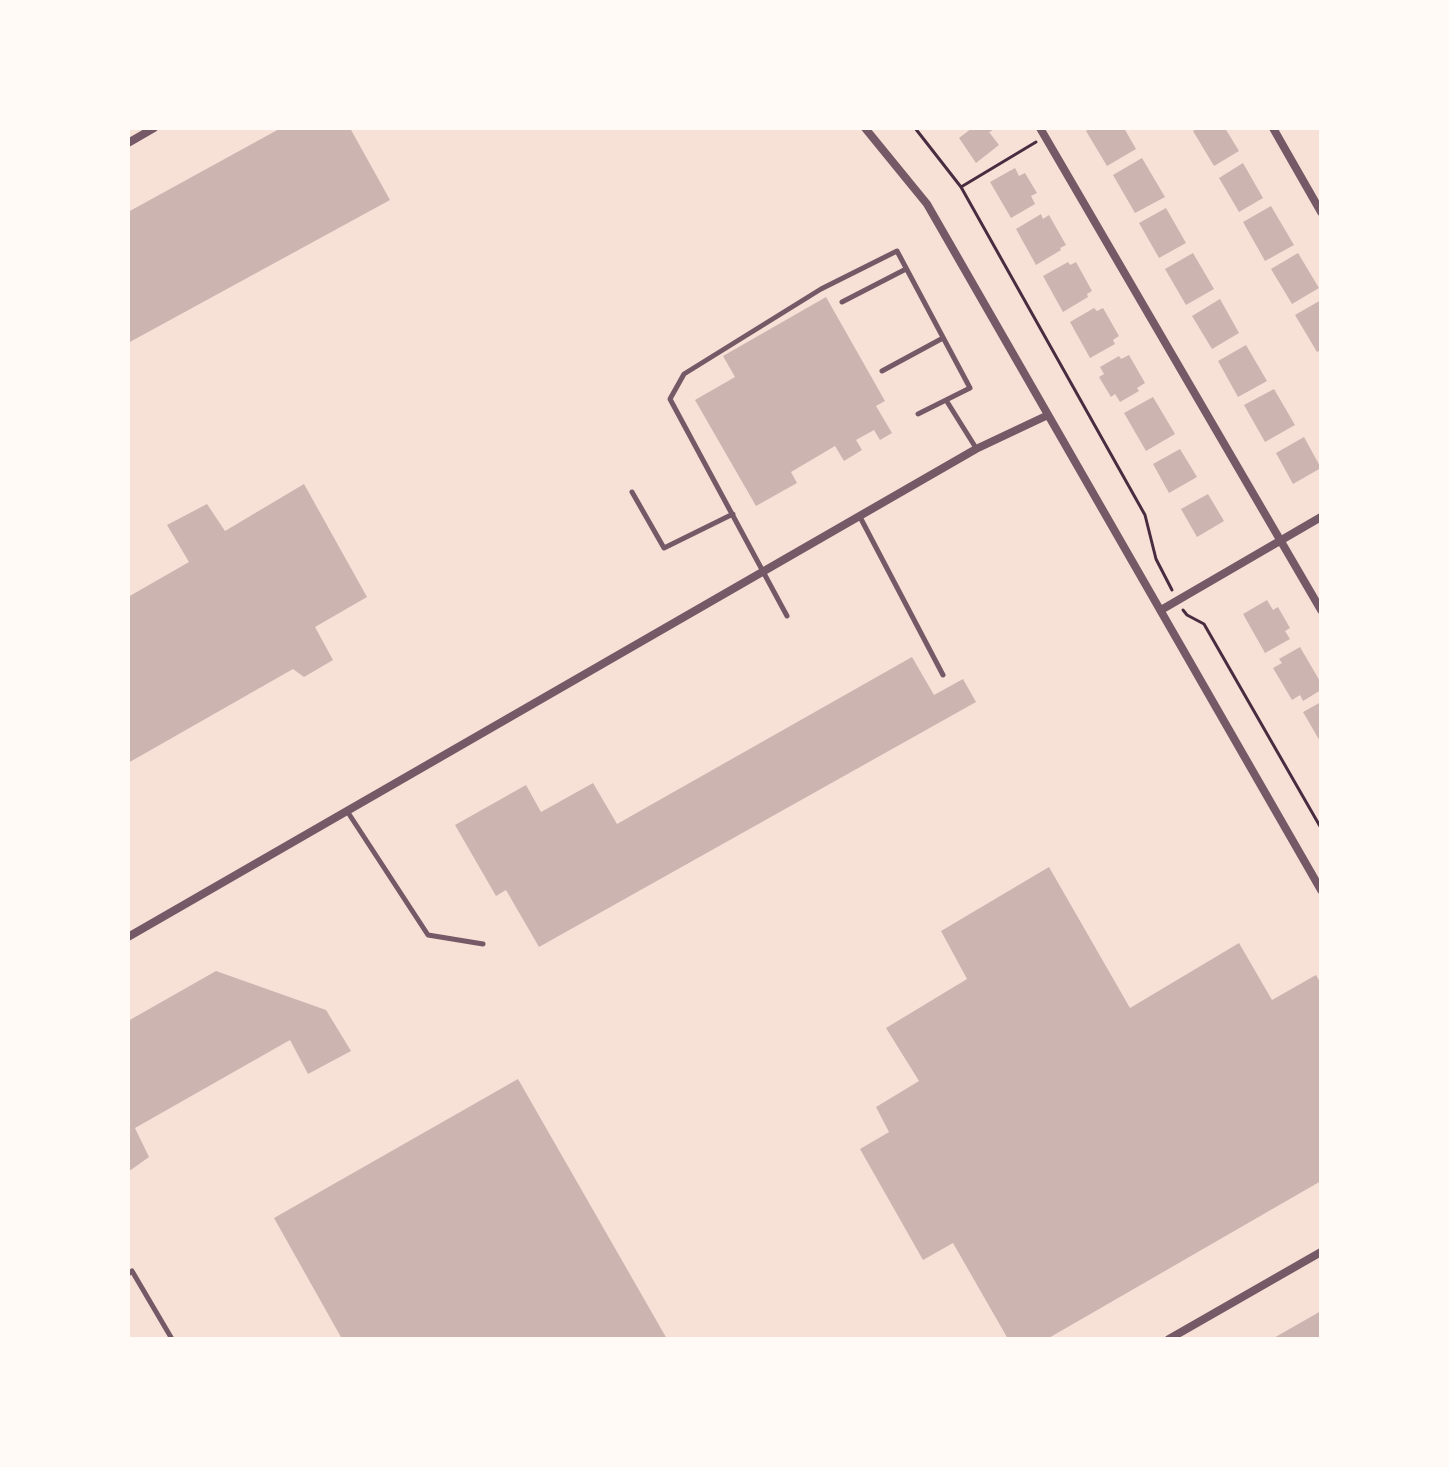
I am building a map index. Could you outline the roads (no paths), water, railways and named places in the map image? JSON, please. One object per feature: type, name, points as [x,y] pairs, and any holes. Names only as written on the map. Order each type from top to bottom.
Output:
[{"type":"street","points":[[128,143],[154,128]]},
{"type":"street","points":[[865,128],[927,204],[1321,890]]},
{"type":"street","points":[[1040,128],[1321,610]]},
{"type":"street","points":[[1273,128],[1321,212]]},
{"type":"street","points":[[128,937],[976,449],[1048,415]]},
{"type":"street","points":[[1161,610],[1321,517]]},
{"type":"street","points":[[1169,1339],[1321,1252]]},
{"type":"lane","points":[[787,616],[670,399],[684,374],[821,289],[897,251],[970,388],[918,414]]},
{"type":"lane","points":[[842,302],[906,269]]},
{"type":"lane","points":[[882,371],[943,338]]},
{"type":"lane","points":[[946,400],[976,449]]},
{"type":"lane","points":[[632,492],[664,548],[733,514]]},
{"type":"lane","points":[[860,517],[943,675]]},
{"type":"lane","points":[[347,811],[428,935],[483,944]]},
{"type":"lane","points":[[128,1274],[132,1271],[172,1339]]}]
